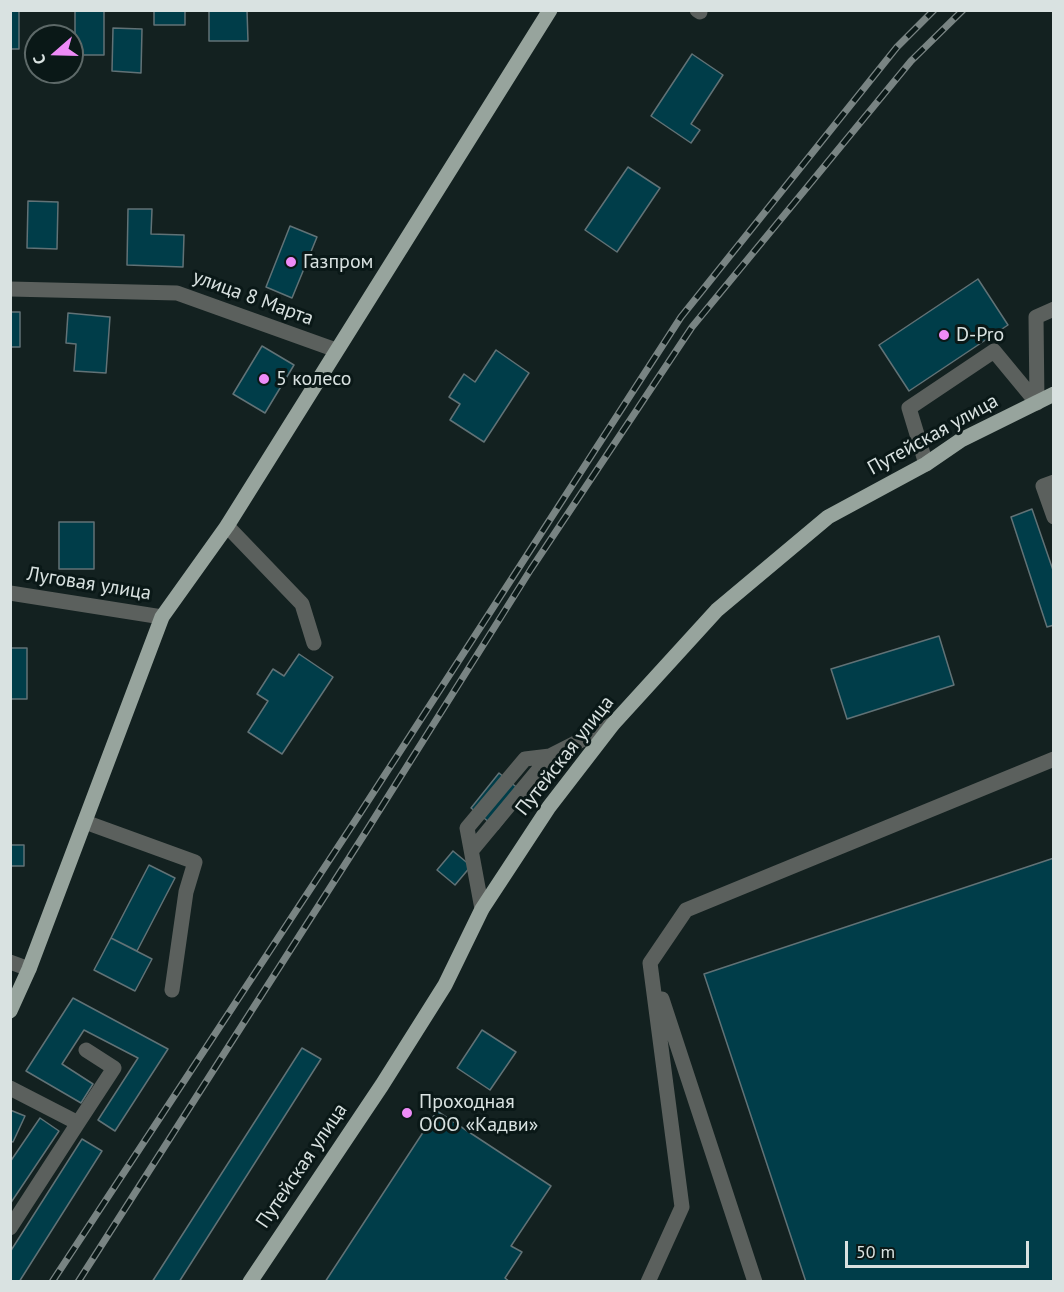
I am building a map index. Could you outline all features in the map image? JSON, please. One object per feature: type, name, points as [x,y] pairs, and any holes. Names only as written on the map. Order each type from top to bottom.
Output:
[{"type":"main road","points":[[10,1011],[29,969],[162,617],[227,526],[550,10]]},
{"type":"main road","name":"Путейская улица","points":[[250,1281],[382,1085],[445,984],[482,909],[549,807],[613,724],[717,610],[828,517],[926,464],[961,440],[1053,394]]},
{"type":"street","name":"улица 8 Марта","points":[[10,289],[177,293],[336,350]]},
{"type":"street","points":[[1037,403],[1036,317],[1053,309]]},
{"type":"street","points":[[926,464],[909,408],[994,351],[1037,403]]},
{"type":"street","points":[[1053,482],[1043,486],[1053,517]]},
{"type":"street","points":[[227,526],[302,604],[314,643]]},
{"type":"street","name":"Луговая улица","points":[[10,593],[162,617]]},
{"type":"street","points":[[482,909],[472,850],[550,756],[613,724]]},
{"type":"street","points":[[648,1281],[682,1207],[650,963],[686,910],[1053,759]]},
{"type":"street","points":[[85,822],[195,862],[186,892],[172,990]]},
{"type":"street","points":[[10,962],[29,969]]},
{"type":"street","points":[[650,963],[755,1281]]},
{"type":"street","points":[[10,1228],[114,1068],[86,1050]]},
{"type":"street","points":[[10,1088],[78,1123]]},
{"type":"building","points":[[10,10],[19,10],[19,49],[10,49]]},
{"type":"building","points":[[75,10],[104,10],[104,55],[84,55],[84,24],[75,24]]},
{"type":"building","points":[[154,10],[185,10],[185,25],[154,25]]},
{"type":"building","points":[[209,10],[247,10],[248,41],[209,41]]},
{"type":"building","points":[[113,28],[142,29],[141,73],[112,71]]},
{"type":"building","points":[[692,54],[723,75],[691,124],[700,130],[691,143],[651,116]]},
{"type":"building","points":[[628,167],[660,188],[617,252],[585,230]]},
{"type":"building","points":[[28,201],[58,202],[57,249],[27,248]]},
{"type":"building","points":[[128,209],[152,209],[151,234],[184,235],[183,267],[127,265]]},
{"type":"building","name":"Газпром","points":[[290,226],[317,237],[292,298],[266,287]]},
{"type":"building","name":"D-Pro","points":[[978,279],[1008,325],[909,391],[879,345]]},
{"type":"building","points":[[10,312],[20,312],[20,347],[10,347]]},
{"type":"building","points":[[68,313],[110,317],[106,373],[74,371],[76,344],[66,343]]},
{"type":"building","name":"5 колесо","points":[[262,346],[294,365],[265,413],[233,394]]},
{"type":"building","points":[[496,350],[529,373],[484,442],[450,420],[460,404],[449,397],[464,374],[475,382]]},
{"type":"building","points":[[1032,509],[1054,573],[1054,625],[1047,627],[1011,517]]},
{"type":"building","points":[[59,522],[94,522],[94,569],[59,569]]},
{"type":"building","points":[[939,636],[954,685],[847,719],[831,669]]},
{"type":"building","points":[[10,648],[27,648],[27,699],[10,699]]},
{"type":"building","points":[[299,654],[333,677],[282,754],[248,732],[268,701],[257,694],[273,669],[284,676]]},
{"type":"building","points":[[499,773],[525,794],[498,829],[471,808]]},
{"type":"building","points":[[10,845],[24,845],[24,866],[10,866]]},
{"type":"building","points":[[453,851],[471,866],[455,885],[437,870]]},
{"type":"building","points":[[1054,858],[1054,1282],[806,1282],[704,974]]},
{"type":"building","points":[[149,865],[175,878],[137,951],[111,938]]},
{"type":"building","points":[[111,938],[152,959],[135,991],[94,970]]},
{"type":"building","points":[[73,998],[168,1049],[115,1131],[98,1120],[138,1058],[84,1030],[62,1064],[93,1084],[81,1103],[26,1071]]},
{"type":"building","points":[[482,1030],[516,1052],[490,1090],[457,1068]]},
{"type":"building","points":[[302,1048],[321,1059],[179,1282],[152,1282]]},
{"type":"building","points":[[10,1110],[25,1116],[13,1142],[10,1141]]},
{"type":"building","points":[[437,1111],[551,1186],[511,1246],[522,1252],[505,1278],[510,1282],[325,1282]]},
{"type":"building","points":[[40,1118],[59,1131],[10,1204],[10,1162]]},
{"type":"building","points":[[82,1139],[102,1151],[19,1282],[10,1282],[10,1252]]},
{"type":"railway","points":[[52,1282],[355,821],[681,317],[897,47],[934,10]]},
{"type":"railway","points":[[78,1282],[531,569],[692,327],[911,61],[963,10]]},
{"type":"place","name":"Газпром","points":[[291,262]]},
{"type":"place","name":"D-Pro","points":[[944,335]]},
{"type":"place","name":"5 колесо","points":[[264,379]]},
{"type":"place","name":"Проходная ООО «Кадви»","points":[[407,1113]]}]
